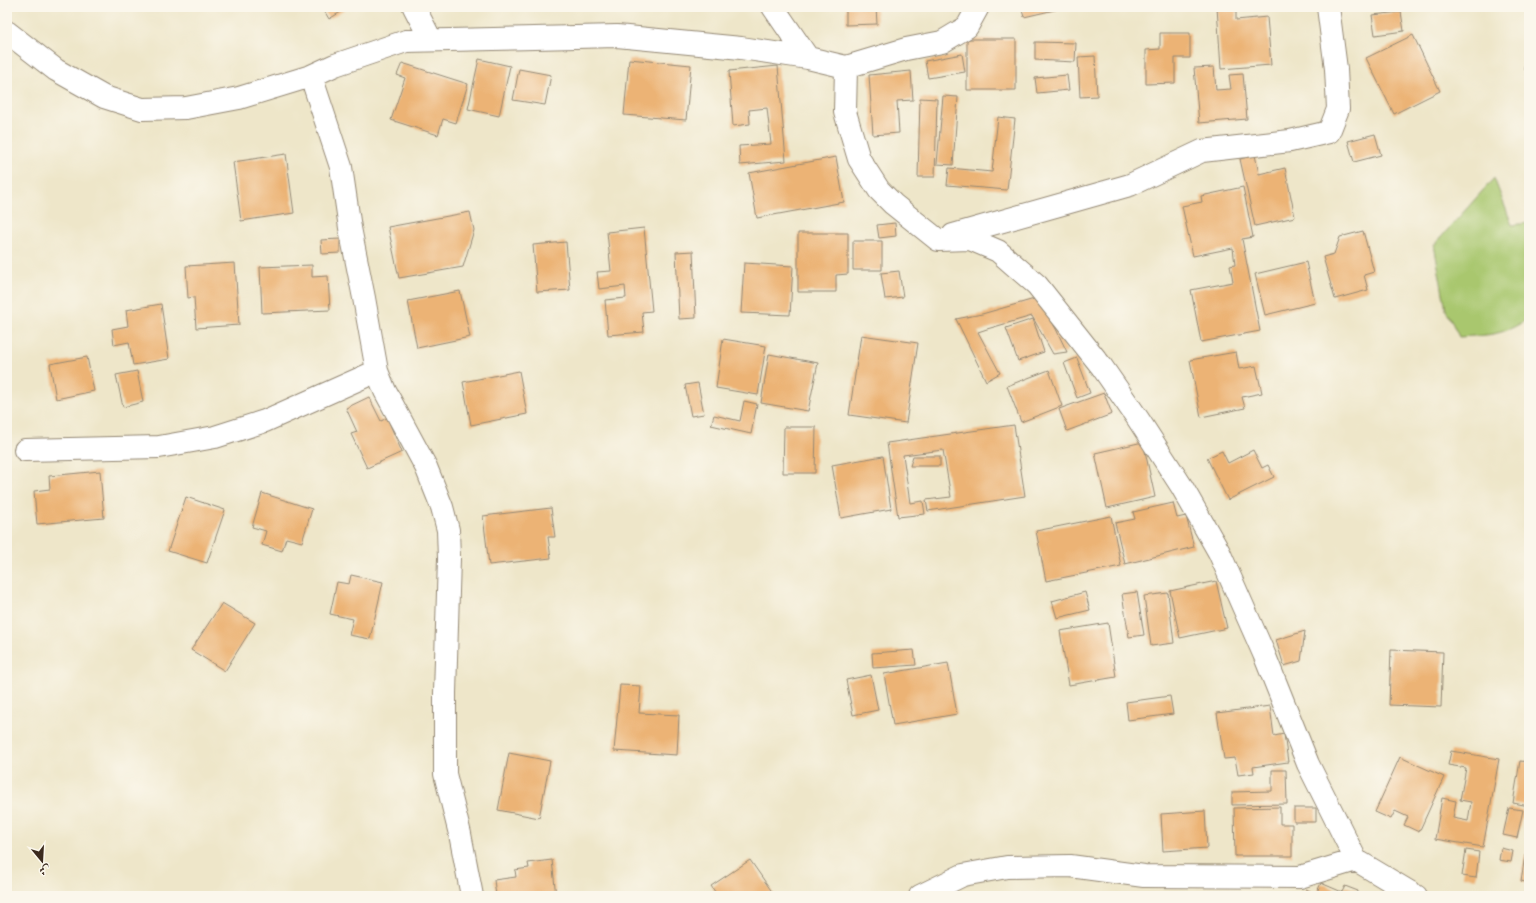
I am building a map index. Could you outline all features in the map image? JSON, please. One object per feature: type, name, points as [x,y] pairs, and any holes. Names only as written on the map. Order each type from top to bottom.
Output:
[{"type":"street","points":[[414,7],[431,40]]},
{"type":"street","points":[[773,7],[808,58]]},
{"type":"street","points":[[7,32],[56,70],[104,97],[142,109],[186,108],[240,98],[312,76],[335,65],[406,42],[431,40],[617,36],[741,48],[808,58],[846,67],[906,49],[942,42],[967,28],[978,7]]},
{"type":"street","points":[[938,240],[1130,185],[1202,151],[1290,141],[1329,132],[1338,109],[1336,69],[1328,7]]},
{"type":"street","points":[[846,67],[845,112],[859,160],[879,190],[893,204],[938,240],[970,239],[998,251],[1037,284],[1102,367],[1182,487],[1219,552],[1264,654],[1308,764],[1356,860],[1416,896]]},
{"type":"street","points":[[312,76],[341,167],[350,228],[377,371],[385,390],[426,467],[442,507],[448,530],[449,558],[445,693],[445,774],[460,834],[472,896]]},
{"type":"street","points":[[25,450],[160,447],[215,437],[264,421],[377,371]]},
{"type":"street","points":[[920,896],[963,875],[1007,867],[1070,866],[1144,876],[1300,877],[1356,860]]},
{"type":"green space","points":[[1494,178],[1512,225],[1529,223],[1529,318],[1520,324],[1496,334],[1459,337],[1446,310],[1434,245]]},
{"type":"building","points":[[322,7],[349,7],[329,19]]},
{"type":"building","points":[[846,7],[876,7],[877,24],[846,25]]},
{"type":"building","points":[[1021,7],[1063,7],[1063,8],[1024,17]]},
{"type":"building","points":[[1217,7],[1236,7],[1236,20],[1267,17],[1271,65],[1221,69]]},
{"type":"building","points":[[1401,12],[1404,31],[1375,35],[1372,15]]},
{"type":"building","points":[[1529,31],[1529,70],[1524,69]]},
{"type":"building","points":[[1160,33],[1190,33],[1190,58],[1175,58],[1175,83],[1146,84],[1146,50],[1160,49]]},
{"type":"building","points":[[1413,35],[1440,91],[1394,114],[1366,58]]},
{"type":"building","points":[[967,39],[1016,39],[1016,90],[967,90]]},
{"type":"building","points":[[1035,42],[1076,43],[1075,62],[1035,60]]},
{"type":"building","points":[[962,54],[965,72],[928,78],[925,61]]},
{"type":"building","points":[[1095,56],[1097,96],[1080,97],[1078,57]]},
{"type":"building","points":[[479,59],[510,66],[499,116],[468,109]]},
{"type":"building","points":[[629,59],[691,65],[686,120],[624,115]]},
{"type":"building","points":[[402,63],[468,84],[456,123],[443,119],[438,135],[391,120],[405,78],[397,75]]},
{"type":"building","points":[[778,66],[786,161],[740,165],[739,146],[771,144],[767,108],[749,110],[750,124],[733,126],[729,71]]},
{"type":"building","points":[[1214,67],[1216,90],[1231,89],[1229,75],[1243,74],[1247,119],[1199,123],[1194,68]]},
{"type":"building","points":[[519,69],[551,75],[545,105],[513,100]]},
{"type":"building","points":[[911,71],[913,100],[897,101],[899,133],[873,135],[869,75]]},
{"type":"building","points":[[1067,75],[1069,90],[1037,93],[1035,78]]},
{"type":"building","points":[[943,96],[958,97],[953,165],[937,164]]},
{"type":"building","points":[[920,98],[937,99],[935,177],[918,177]]},
{"type":"building","points":[[998,117],[1015,119],[1007,190],[947,185],[949,168],[992,172]]},
{"type":"building","points":[[1375,134],[1381,155],[1354,162],[1348,141]]},
{"type":"building","points":[[286,154],[294,213],[241,221],[233,162]]},
{"type":"building","points":[[1255,155],[1259,174],[1285,168],[1295,217],[1255,226],[1240,159]]},
{"type":"building","points":[[836,157],[844,202],[757,218],[749,173]]},
{"type":"building","points":[[1243,187],[1253,237],[1242,239],[1260,331],[1201,342],[1191,290],[1233,282],[1230,266],[1235,265],[1233,248],[1193,256],[1182,206],[1202,202],[1201,196]]},
{"type":"building","points":[[470,212],[474,230],[463,267],[399,278],[388,227]]},
{"type":"building","points":[[895,223],[896,236],[879,238],[877,225]]},
{"type":"building","points":[[644,228],[652,311],[642,312],[644,332],[608,335],[605,300],[626,298],[625,286],[599,289],[597,272],[611,271],[607,232]]},
{"type":"building","points":[[1363,231],[1374,272],[1364,275],[1368,290],[1335,299],[1323,257],[1334,254],[1340,237]]},
{"type":"building","points":[[798,233],[848,233],[848,274],[836,275],[836,292],[798,292]]},
{"type":"building","points":[[340,239],[340,253],[322,254],[321,240]]},
{"type":"building","points":[[853,241],[882,241],[882,270],[853,270]]},
{"type":"building","points":[[566,242],[570,290],[537,292],[533,245]]},
{"type":"building","points":[[693,251],[696,318],[679,319],[676,252]]},
{"type":"building","points":[[1306,262],[1315,303],[1265,315],[1255,274]]},
{"type":"building","points":[[235,263],[239,325],[196,328],[194,297],[188,298],[186,266]]},
{"type":"building","points":[[744,263],[793,266],[790,315],[741,313]]},
{"type":"building","points":[[312,265],[312,277],[328,276],[330,310],[262,313],[260,267]]},
{"type":"building","points":[[899,271],[903,297],[885,299],[881,273]]},
{"type":"building","points":[[460,291],[470,337],[417,348],[408,301]]},
{"type":"building","points":[[1038,298],[1067,352],[1053,354],[1032,316],[978,332],[1000,373],[986,381],[956,319],[982,314]]},
{"type":"building","points":[[161,304],[169,359],[133,365],[129,342],[114,345],[112,329],[128,326],[126,310]]},
{"type":"building","points":[[1033,319],[1044,352],[1018,361],[1006,328]]},
{"type":"building","points":[[861,335],[918,343],[906,423],[849,415]]},
{"type":"building","points":[[723,339],[766,346],[758,395],[716,388]]},
{"type":"building","points":[[1236,352],[1239,369],[1256,366],[1262,393],[1242,397],[1245,408],[1201,417],[1190,360]]},
{"type":"building","points":[[769,354],[818,363],[808,411],[761,403]]},
{"type":"building","points":[[87,357],[94,391],[56,399],[50,364]]},
{"type":"building","points":[[1077,358],[1090,393],[1077,398],[1064,363]]},
{"type":"building","points":[[1049,370],[1062,406],[1021,422],[1007,386]]},
{"type":"building","points":[[137,371],[143,402],[123,407],[116,375]]},
{"type":"building","points":[[519,371],[527,414],[471,425],[463,382]]},
{"type":"building","points":[[698,383],[704,414],[691,416],[685,385]]},
{"type":"building","points":[[1104,393],[1112,414],[1067,431],[1059,409]]},
{"type":"building","points":[[369,397],[381,421],[387,418],[402,452],[367,468],[351,434],[357,432],[346,408]]},
{"type":"building","points":[[744,401],[757,404],[751,434],[711,425],[714,415],[740,421]]},
{"type":"building","points":[[1014,425],[1025,496],[928,511],[926,500],[951,497],[943,450],[903,455],[910,503],[923,501],[925,514],[898,517],[887,443]]},
{"type":"building","points":[[784,427],[816,427],[815,473],[783,473]]},
{"type":"building","points":[[1143,442],[1155,497],[1107,508],[1095,453]]},
{"type":"building","points":[[1253,450],[1262,468],[1268,465],[1274,477],[1228,500],[1207,458],[1222,451],[1228,463]]},
{"type":"building","points":[[883,456],[891,509],[841,518],[832,465]]},
{"type":"building","points":[[913,456],[940,456],[940,466],[910,466]]},
{"type":"building","points":[[100,471],[104,518],[37,524],[34,491],[50,489],[49,476]]},
{"type":"building","points":[[262,493],[312,509],[302,542],[286,538],[282,551],[262,545],[266,531],[252,527]]},
{"type":"building","points":[[186,497],[225,510],[207,563],[168,551]]},
{"type":"building","points":[[1173,503],[1177,518],[1186,516],[1194,547],[1125,564],[1115,523],[1135,519],[1133,512]]},
{"type":"building","points":[[551,508],[555,537],[548,537],[551,558],[489,565],[483,516]]},
{"type":"building","points":[[1111,516],[1121,566],[1046,581],[1036,531]]},
{"type":"building","points":[[351,575],[383,582],[370,639],[349,635],[353,619],[330,614],[337,582],[349,584]]},
{"type":"building","points":[[1216,581],[1227,628],[1180,638],[1170,591]]},
{"type":"building","points":[[1085,592],[1090,610],[1057,618],[1052,601]]},
{"type":"building","points":[[1137,592],[1144,635],[1129,637],[1122,594]]},
{"type":"building","points":[[1168,593],[1174,643],[1151,646],[1144,596]]},
{"type":"building","points":[[222,603],[255,623],[225,671],[191,650]]},
{"type":"building","points":[[1108,623],[1116,677],[1069,685],[1060,631]]},
{"type":"building","points":[[1305,631],[1301,661],[1284,666],[1276,640]]},
{"type":"building","points":[[914,650],[916,665],[873,668],[872,653]]},
{"type":"building","points":[[1391,650],[1443,652],[1441,707],[1389,705]]},
{"type":"building","points":[[948,663],[957,714],[893,725],[884,674]]},
{"type":"building","points":[[871,675],[878,710],[853,715],[846,680]]},
{"type":"building","points":[[620,685],[641,686],[639,713],[679,715],[677,755],[614,751]]},
{"type":"building","points":[[1170,696],[1173,714],[1128,720],[1126,702]]},
{"type":"building","points":[[1270,706],[1274,736],[1284,734],[1288,762],[1253,767],[1254,773],[1238,775],[1235,758],[1224,759],[1217,713]]},
{"type":"building","points":[[1451,751],[1499,759],[1483,847],[1435,839],[1442,798],[1456,801],[1453,818],[1468,821],[1471,802],[1460,800],[1466,768],[1448,765]]},
{"type":"building","points":[[509,753],[550,761],[539,818],[498,810]]},
{"type":"building","points":[[1400,757],[1444,777],[1419,832],[1404,825],[1408,817],[1395,811],[1391,819],[1375,812]]},
{"type":"building","points":[[1520,761],[1529,762],[1529,806],[1513,803]]},
{"type":"building","points":[[1272,770],[1286,770],[1287,804],[1232,805],[1232,792],[1272,791]]},
{"type":"building","points":[[1280,807],[1280,824],[1292,824],[1292,856],[1235,856],[1234,808]]},
{"type":"building","points":[[1294,808],[1316,808],[1316,822],[1294,822]]},
{"type":"building","points":[[1509,808],[1523,810],[1517,838],[1503,835]]},
{"type":"building","points":[[1205,811],[1207,848],[1163,851],[1161,814]]},
{"type":"building","points":[[1501,848],[1513,851],[1511,862],[1499,860]]},
{"type":"building","points":[[1466,850],[1479,852],[1476,878],[1462,876]]},
{"type":"building","points":[[1525,855],[1529,856],[1529,883],[1521,881]]},
{"type":"building","points":[[552,860],[556,896],[496,896],[494,880],[516,877],[515,870],[529,868],[528,863]]},
{"type":"building","points":[[750,860],[775,896],[718,896],[711,886]]},
{"type":"building","points":[[1321,883],[1342,892],[1345,886],[1358,891],[1356,896],[1303,896],[1306,889],[1316,894]]}]
